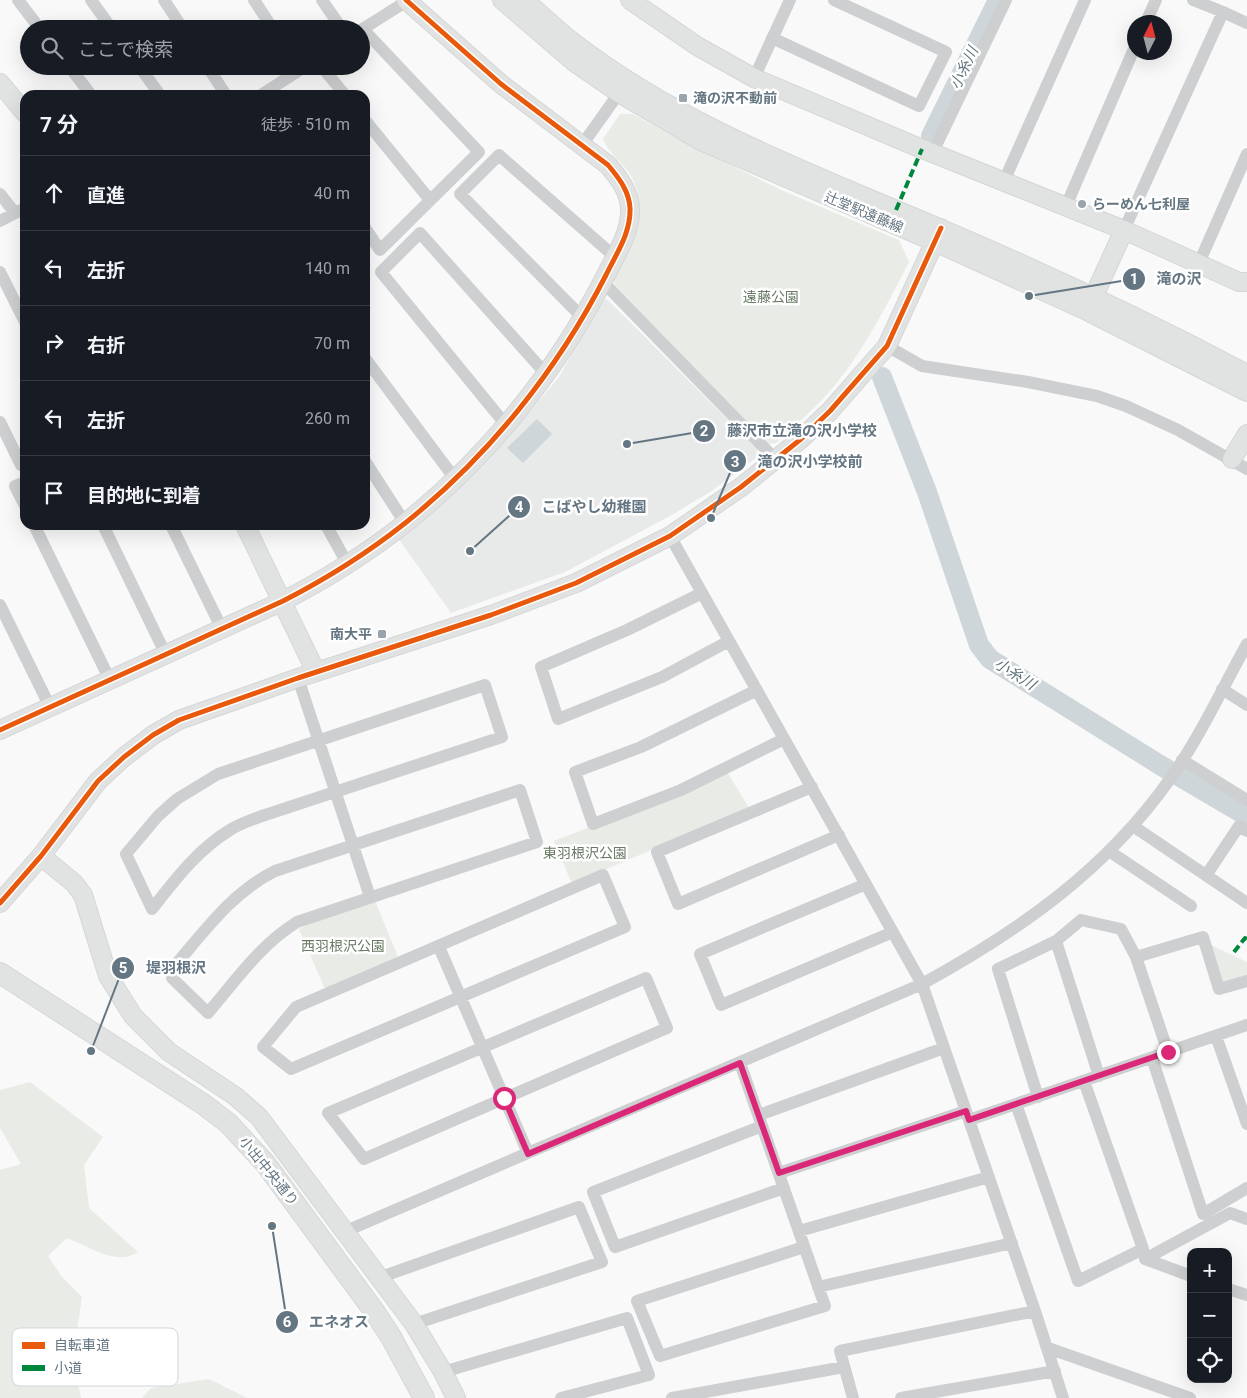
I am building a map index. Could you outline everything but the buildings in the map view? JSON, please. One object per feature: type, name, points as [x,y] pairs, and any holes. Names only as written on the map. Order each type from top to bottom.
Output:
[{"type":"main road","name":"小出中央通り","points":[[0,973],[203,1104],[248,1142],[374,1311],[391,1337],[424,1398]]},
{"type":"street","points":[[18,0],[33,20]]},
{"type":"street","points":[[91,0],[105,20]]},
{"type":"street","points":[[164,0],[176,20]]},
{"type":"street","points":[[254,0],[267,20]]},
{"type":"street","points":[[322,0],[336,20]]},
{"type":"street","points":[[0,730],[283,601],[348,565],[405,523],[455,479],[506,425],[546,374],[583,318],[615,257],[630,223],[630,207],[627,192],[620,178],[608,165],[501,84],[407,0],[370,25]]},
{"type":"street","name":"辻堂駅遠藤線","points":[[502,0],[574,62],[624,86]]},
{"type":"street","name":"辻堂駅遠藤線","points":[[524,0],[624,86],[701,141],[938,235],[1247,374]]},
{"type":"street","points":[[630,0],[697,46],[754,78],[1124,230],[1239,282],[1247,282]]},
{"type":"street","points":[[754,78],[790,0]]},
{"type":"street","points":[[772,38],[919,106],[946,52],[834,0]]},
{"type":"street","points":[[933,152],[1006,0]]},
{"type":"street","points":[[1004,181],[1085,0]]},
{"type":"street","points":[[1149,15],[1156,0]]},
{"type":"street","points":[[1193,0],[1247,23]]},
{"type":"street","points":[[1090,304],[1222,12]]},
{"type":"street","points":[[370,38],[479,152],[380,250],[370,235]]},
{"type":"street","points":[[1066,206],[1129,60]]},
{"type":"street","points":[[76,75],[87,90]]},
{"type":"street","points":[[146,75],[156,90]]},
{"type":"street","points":[[213,75],[223,90]]},
{"type":"street","points":[[273,90],[292,75]]},
{"type":"street","points":[[328,75],[341,90]]},
{"type":"street","points":[[0,83],[20,107]]},
{"type":"street","points":[[582,145],[624,86]]},
{"type":"street","points":[[370,126],[430,200]]},
{"type":"street","points":[[1199,263],[1247,154]]},
{"type":"street","points":[[583,318],[460,194],[498,155],[615,257]]},
{"type":"street","points":[[0,194],[20,210],[0,221]]},
{"type":"street","points":[[506,425],[381,272],[420,233],[546,374]]},
{"type":"street","points":[[0,903],[40,856],[98,781],[124,757],[153,735],[179,720],[298,678],[536,600],[614,565],[670,536],[704,513],[776,460],[830,411],[887,346],[938,235]]},
{"type":"street","points":[[0,272],[20,312]]},
{"type":"street","points":[[602,281],[776,460]]},
{"type":"street","name":"辻堂駅遠藤線","points":[[1090,304],[1247,392]]},
{"type":"street","points":[[887,346],[922,366],[1028,382],[1097,396],[1126,406],[1178,430],[1247,469]]},
{"type":"street","points":[[370,365],[455,479]]},
{"type":"street","points":[[0,422],[20,463]]},
{"type":"street","points":[[1232,459],[1247,434]]},
{"type":"street","points":[[370,469],[405,523]]},
{"type":"street","points":[[20,484],[15,486],[20,496]]},
{"type":"street","points":[[36,530],[110,680]]},
{"type":"street","points":[[105,530],[166,655]]},
{"type":"street","points":[[173,530],[222,629]]},
{"type":"street","points":[[248,530],[316,672]]},
{"type":"street","points":[[329,530],[348,565]]},
{"type":"street","points":[[670,536],[922,984],[1036,1311],[1063,1398]]},
{"type":"street","points":[[702,593],[627,630],[541,667],[558,719],[662,676],[729,641]]},
{"type":"street","points":[[0,606],[50,707]]},
{"type":"street","points":[[346,1231],[922,984],[992,944],[1040,912],[1109,851],[1132,826],[1170,779],[1247,644]]},
{"type":"street","points":[[298,678],[370,897]]},
{"type":"street","points":[[485,685],[502,737],[336,793],[262,816],[231,829],[210,844],[187,865],[152,909],[126,854],[158,816],[197,785],[241,766],[485,685]]},
{"type":"street","points":[[1222,689],[1247,705]]},
{"type":"street","points":[[757,690],[641,747],[575,772],[593,824],[681,790],[784,739]]},
{"type":"street","points":[[1182,760],[1247,800]]},
{"type":"street","points":[[812,788],[657,852],[678,904],[838,835]]},
{"type":"street","points":[[520,790],[537,842],[297,922],[262,949],[208,1013],[172,978],[172,970],[224,908],[255,881],[275,871],[353,845],[520,790]]},
{"type":"street","points":[[1132,826],[1247,903]]},
{"type":"street","points":[[1206,874],[1239,826],[1247,831]]},
{"type":"street","points":[[1109,851],[1191,906]]},
{"type":"street","points":[[40,856],[74,883],[83,895],[108,976],[133,1016],[169,1052],[235,1096],[259,1117],[381,1277],[414,1324],[443,1372],[456,1398]]},
{"type":"street","points":[[603,875],[625,927],[291,1069],[263,1047],[296,1007],[439,947],[603,875]]},
{"type":"street","points":[[866,884],[700,954],[721,1005],[893,932]]},
{"type":"street","points":[[1038,1097],[998,969],[1056,940],[1082,920],[1121,929],[1136,957],[1168,1052]]},
{"type":"street","points":[[1136,957],[1203,937],[1219,990],[1247,981]]},
{"type":"street","points":[[1056,940],[1099,1076]]},
{"type":"street","points":[[439,947],[528,1154]]},
{"type":"street","points":[[646,978],[667,1028],[504,1098],[364,1159],[328,1113],[646,978]]},
{"type":"street","points":[[779,1173],[968,1116],[1016,1104],[1247,1025]]},
{"type":"street","points":[[1216,1036],[1247,1124]]},
{"type":"street","points":[[784,1188],[614,1247],[592,1192],[760,1121],[944,1048]]},
{"type":"street","points":[[1152,1058],[1203,1214],[1247,1188]]},
{"type":"street","points":[[740,1063],[825,1306],[660,1356],[637,1301],[804,1246]]},
{"type":"street","points":[[1016,1104],[1078,1281],[1143,1249],[1084,1081]]},
{"type":"street","points":[[799,1231],[989,1177]]},
{"type":"street","points":[[381,1277],[579,1207],[602,1262],[414,1324]]},
{"type":"street","points":[[1187,1275],[1145,1260],[1230,1213],[1247,1219]]},
{"type":"street","points":[[818,1287],[1012,1243]]},
{"type":"street","points":[[1232,1290],[1247,1296]]},
{"type":"street","points":[[853,1398],[840,1351],[1036,1311]]},
{"type":"street","points":[[443,1372],[627,1318],[649,1376],[562,1398]]},
{"type":"street","points":[[1048,1348],[1190,1398]]},
{"type":"street","points":[[672,1398],[844,1367]]},
{"type":"street","points":[[901,1398],[1055,1371]]},
{"type":"shaded area","points":[[602,299],[608,300],[757,449],[756,458],[710,492],[670,516],[565,572],[451,613],[393,531],[455,493],[507,439],[559,377]]},
{"type":"shaded area","points":[[537,419],[552,434],[523,463],[507,448]]},
{"type":"green space","name":"遠藤公園","points":[[620,114],[633,114],[672,136],[781,190],[899,240],[909,262],[869,336],[832,388],[813,409],[776,443],[768,444],[615,285],[614,277],[633,241],[639,215],[637,189],[631,176],[609,150],[603,139]]},
{"type":"green space","name":"東羽根沢公園","points":[[728,773],[749,808],[572,884],[554,841]]},
{"type":"green space","name":"西羽根沢公園","points":[[375,901],[398,957],[325,989],[299,929],[318,920]]},
{"type":"green space","points":[[1211,945],[1247,962],[1247,979],[1224,987]]},
{"type":"green space","points":[[30,1082],[103,1137],[84,1165],[89,1208],[138,1252],[130,1256],[112,1256],[67,1238],[48,1256],[62,1277],[82,1297],[77,1328],[12,1328],[12,1386],[79,1386],[81,1398],[0,1398],[0,1170],[21,1164],[0,1128],[0,1090]]},
{"type":"green space","points":[[209,1379],[247,1398],[142,1398],[151,1388],[178,1386],[178,1384]]},
{"type":"waterway","name":"小糸川","points":[[931,136],[998,0]]},
{"type":"waterway","name":"小糸川","points":[[882,377],[927,492],[979,645],[990,659],[1160,765],[1247,816]]},
{"type":"marked path","points":[[896,210],[922,149]]},
{"type":"marked path","points":[[1234,952],[1245,938],[1247,939]]},
{"type":"cycle path","points":[[0,730],[283,601],[315,584],[375,546],[435,498],[492,441],[543,378],[587,311],[618,251],[628,226],[630,208],[628,196],[623,185],[608,165],[501,84],[406,0]]},
{"type":"cycle path","points":[[0,903],[41,856],[98,781],[124,757],[153,735],[179,720],[298,678],[491,615],[576,583],[670,536],[741,487],[801,439],[830,411],[887,346],[941,228]]},
{"type":"place","name":"滝の沢不動前","points":[[683,98]]},
{"type":"place","name":"らーめん七利屋","points":[[1082,204]]},
{"type":"place","name":"滝の沢","points":[[1029,296]]},
{"type":"place","name":"藤沢市立滝の沢小学校","points":[[627,444]]},
{"type":"place","name":"滝の沢小学校前","points":[[711,518]]},
{"type":"place","name":"こばやし幼稚園","points":[[470,551]]},
{"type":"place","name":"南大平","points":[[382,634]]},
{"type":"place","name":"堤羽根沢","points":[[91,1051]]},
{"type":"place","name":"エネオス","points":[[272,1226]]},
{"type":"route","points":[[504,1098],[528,1154],[740,1063],[779,1173],[966,1111],[969,1120],[1168,1052]]}]
